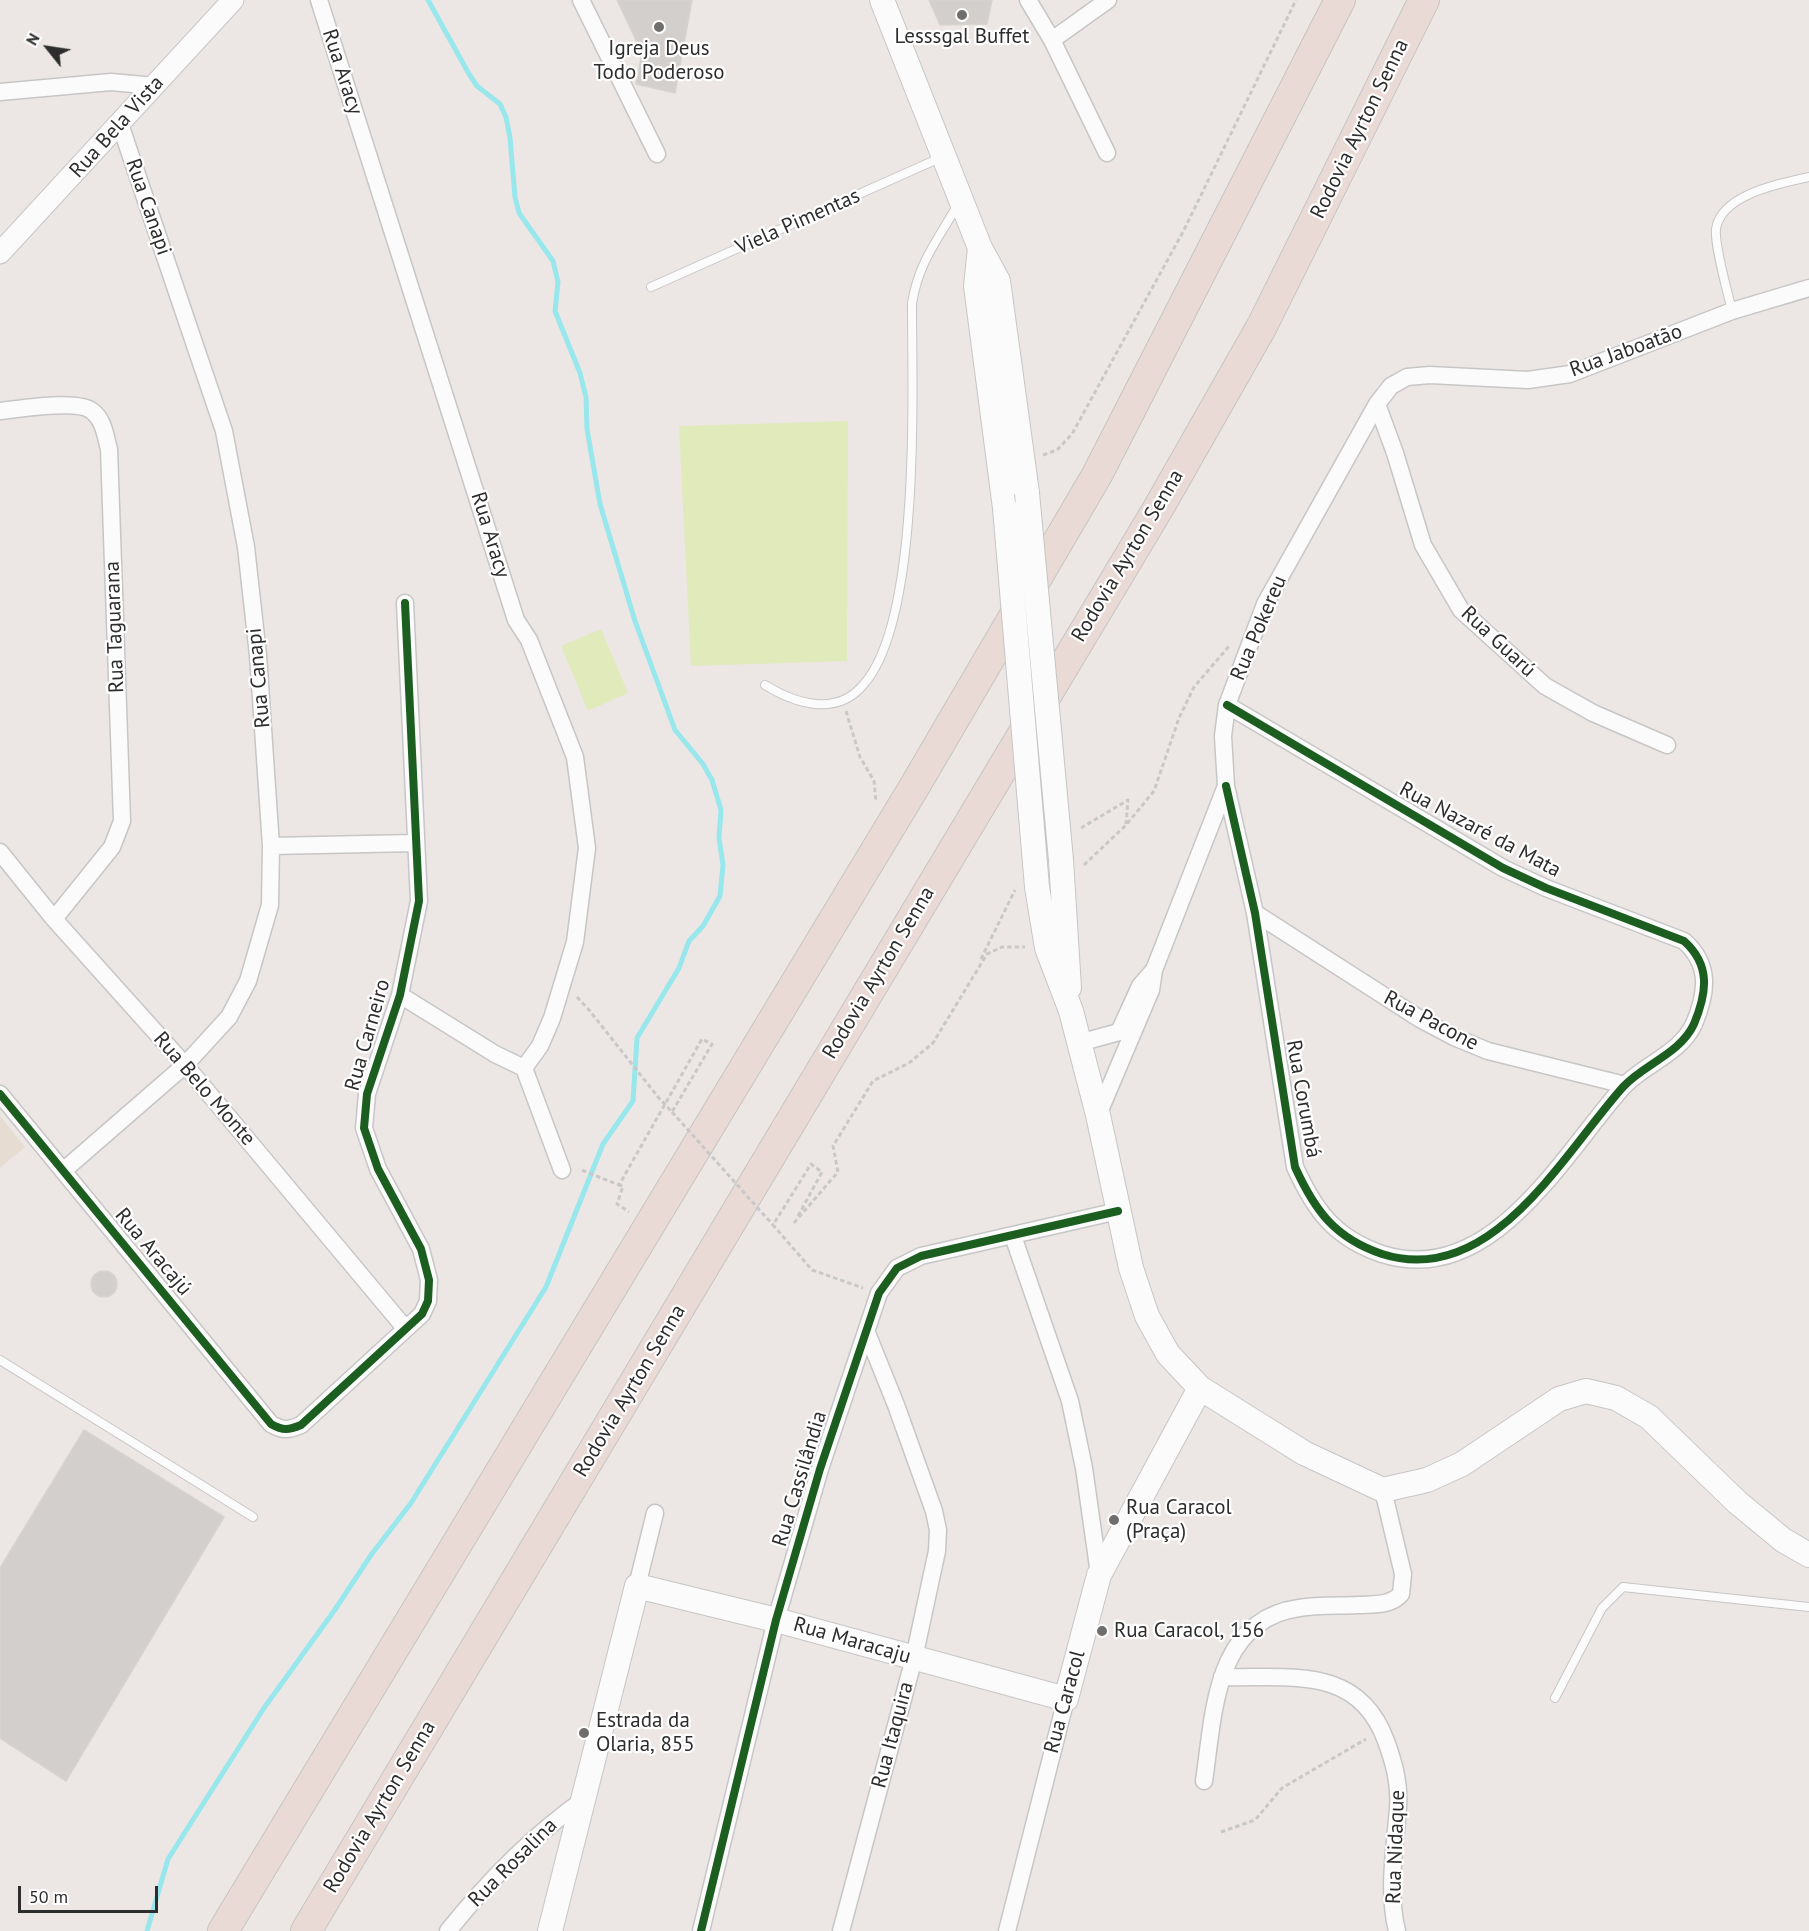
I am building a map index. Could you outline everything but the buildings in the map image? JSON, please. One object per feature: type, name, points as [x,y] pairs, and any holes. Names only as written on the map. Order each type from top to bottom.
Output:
[{"type":"highway","points":[[223,1931],[913,789],[1097,475],[1340,0]]},
{"type":"highway","name":"Rodovia Ayrton Senna","points":[[306,1931],[1165,497],[1262,326],[1424,0]]},
{"type":"main road","points":[[882,0],[981,248],[998,281],[1025,462],[1064,886],[1071,1011]]},
{"type":"main road","points":[[981,248],[975,286],[1005,508],[1028,884],[1047,948],[1071,1011],[1098,1115],[1131,1268],[1148,1316],[1168,1354],[1200,1388],[1304,1453],[1383,1490],[1427,1480],[1462,1464],[1559,1399],[1586,1392],[1616,1398],[1648,1417],[1737,1503],[1783,1540],[1809,1555]]},
{"type":"main road","name":"Rua Caracol","points":[[1066,1699],[1100,1575],[1200,1388]]},
{"type":"main road","points":[[550,1931],[637,1586]]},
{"type":"main road","name":"Rua Maracaju","points":[[637,1586],[777,1620],[1066,1699]]},
{"type":"street","name":"Rua Bela Vista","points":[[0,253],[233,0]]},
{"type":"street","name":"Rua Aracy","points":[[318,0],[516,620],[529,640],[575,757],[587,848],[575,942],[552,1018],[540,1046],[524,1068]]},
{"type":"street","points":[[581,0],[657,154]]},
{"type":"street","points":[[1028,0],[1052,39],[1107,153]]},
{"type":"street","points":[[1052,39],[1108,0]]},
{"type":"street","points":[[0,92],[111,82],[155,86]]},
{"type":"street","name":"Rua Canapi","points":[[63,1171],[185,1065],[229,1017],[248,981],[270,905],[271,846],[258,655],[246,547],[224,431],[120,124]]},
{"type":"street","name":"Rua Jaboatão","points":[[1377,404],[1391,386],[1407,377],[1430,375],[1528,381],[1570,374],[1732,311],[1809,288]]},
{"type":"street","name":"Rua Pokereu","points":[[1098,1115],[1151,990],[1154,970],[1226,786],[1223,736],[1227,705],[1265,604],[1377,404]]},
{"type":"street","name":"Rua Guarú","points":[[1377,404],[1395,453],[1423,545],[1461,610],[1545,686],[1593,713],[1667,745]]},
{"type":"street","name":"Rua Taguarana","points":[[0,411],[75,405],[91,410],[103,423],[109,448],[122,821],[112,847],[54,919]]},
{"type":"street","name":"Rua Carneiro","points":[[280,1430],[290,1430],[301,1425],[422,1314],[428,1301],[429,1280],[421,1249],[378,1169],[364,1128],[367,1094],[400,995],[419,901],[405,603]]},
{"type":"street","name":"Rua Nazaré da Mata","points":[[1227,705],[1503,868],[1546,888],[1684,942],[1695,951],[1703,964],[1706,982]]},
{"type":"street","name":"Rua Corumbá","points":[[1226,786],[1255,913],[1295,1167],[1311,1201],[1335,1228],[1361,1247],[1392,1257],[1430,1260],[1466,1250],[1507,1223],[1625,1085],[1683,1040],[1699,1009],[1706,982]]},
{"type":"street","points":[[271,846],[416,843]]},
{"type":"street","name":"Rua Belo Monte","points":[[0,852],[54,919],[185,1065],[405,1328]]},
{"type":"street","name":"Rua Pacone","points":[[1255,913],[1420,1019],[1454,1037],[1488,1051],[1625,1085]]},
{"type":"street","name":"Rua Pokereu","points":[[1079,1043],[1119,1032],[1140,986],[1154,970]]},
{"type":"street","points":[[400,995],[495,1054],[524,1068],[570,1170]]},
{"type":"street","name":"Rua Aracajú","points":[[0,1094],[271,1424],[280,1430]]},
{"type":"street","name":"Rua Cassilândia","points":[[701,1931],[777,1620],[820,1469],[879,1293],[892,1273],[907,1262],[1118,1211]]},
{"type":"street","points":[[1013,1236],[1070,1401],[1084,1468],[1100,1575]]},
{"type":"street","name":"Rua Itaquira","points":[[841,1931],[914,1658],[937,1551],[938,1530],[934,1511],[896,1405],[867,1333]]},
{"type":"street","points":[[1204,1781],[1222,1677],[1238,1640],[1275,1614],[1298,1608],[1388,1603],[1396,1600],[1403,1585],[1403,1574],[1383,1490]]},
{"type":"street","points":[[637,1586],[655,1513]]},
{"type":"street","name":"Rua Nidaque","points":[[1222,1677],[1307,1679],[1328,1683],[1363,1700],[1382,1730],[1398,1782],[1393,1894],[1397,1931]]},
{"type":"street","name":"Rua Caracol","points":[[1007,1931],[1066,1699]]},
{"type":"street","name":"Rua Rosalina","points":[[448,1931],[522,1848],[549,1824],[583,1800]]},
{"type":"lane","name":"Viela Pimentas","points":[[651,287],[945,156]]},
{"type":"lane","points":[[1732,311],[1716,228],[1726,209],[1766,187],[1809,177]]},
{"type":"lane","points":[[765,685],[801,703],[822,706],[842,700],[863,686],[880,663],[890,634],[898,595],[911,463],[914,292],[921,266],[962,199]]},
{"type":"lane","points":[[0,1360],[254,1517]]},
{"type":"lane","points":[[1555,1698],[1602,1608],[1623,1587],[1809,1607]]},
{"type":"path","points":[[1025,462],[1057,450],[1072,434],[1184,230],[1296,0]]},
{"type":"path","points":[[1064,886],[1126,825],[1154,791],[1179,718],[1194,687],[1237,637]]},
{"type":"path","points":[[842,700],[860,757],[874,781],[876,802]]},
{"type":"path","points":[[1081,828],[1128,800],[1126,825]]},
{"type":"path","points":[[773,1225],[811,1164],[822,1172],[795,1223],[838,1172],[833,1146],[868,1088],[879,1077],[915,1058],[933,1043],[1028,884]]},
{"type":"path","points":[[977,966],[987,954],[1002,947],[1047,948]]},
{"type":"path","points":[[589,1010],[664,1104],[812,1270],[879,1293]]},
{"type":"path","points":[[617,1184],[702,1039],[712,1044],[672,1112]]},
{"type":"path","points":[[570,1170],[623,1186],[616,1204],[631,1213]]},
{"type":"path","points":[[1221,1832],[1255,1820],[1282,1788],[1382,1730]]},
{"type":"shaded area","points":[[0,1116],[25,1147],[0,1168]]},
{"type":"green space","points":[[848,421],[847,661],[691,666],[679,426]]},
{"type":"green space","points":[[601,629],[628,693],[588,711],[561,646]]},
{"type":"waterway","points":[[147,1931],[168,1859],[264,1708],[371,1555],[411,1503],[546,1287],[603,1144],[633,1101],[637,1038],[679,968],[689,941],[703,926],[720,896],[723,865],[719,838],[721,810],[712,780],[703,764],[675,730],[635,621],[600,504],[587,429],[586,397],[580,373],[555,311],[558,282],[553,261],[519,213],[515,197],[510,138],[506,117],[500,104],[477,86],[428,0]]},
{"type":"cycle path","points":[[0,1094],[271,1424],[286,1429],[301,1425],[422,1314],[428,1301],[429,1280],[421,1249],[378,1169],[364,1128],[367,1094],[400,995],[419,901],[405,603]]},
{"type":"cycle path","points":[[1226,786],[1255,913],[1295,1167],[1319,1210],[1328,1221],[1351,1240],[1382,1254],[1421,1260],[1457,1252],[1490,1234],[1521,1209],[1549,1179],[1623,1087],[1671,1051],[1688,1034],[1694,1024],[1702,1001],[1704,980],[1699,960],[1684,941],[1546,888],[1503,868],[1227,705]]},
{"type":"cycle path","points":[[701,1931],[776,1620],[820,1469],[879,1293],[897,1268],[921,1256],[1118,1211]]},
{"type":"place","name":"Lesssgal Buffet","points":[[962,15]]},
{"type":"place","name":"Igreja Deus Todo Poderoso","points":[[659,27]]},
{"type":"place","name":"Rua Caracol (Praça)","points":[[1114,1520]]},
{"type":"place","name":"Rua Caracol, 156","points":[[1102,1631]]},
{"type":"place","name":"Estrada da Olaria, 855","points":[[584,1733]]}]
